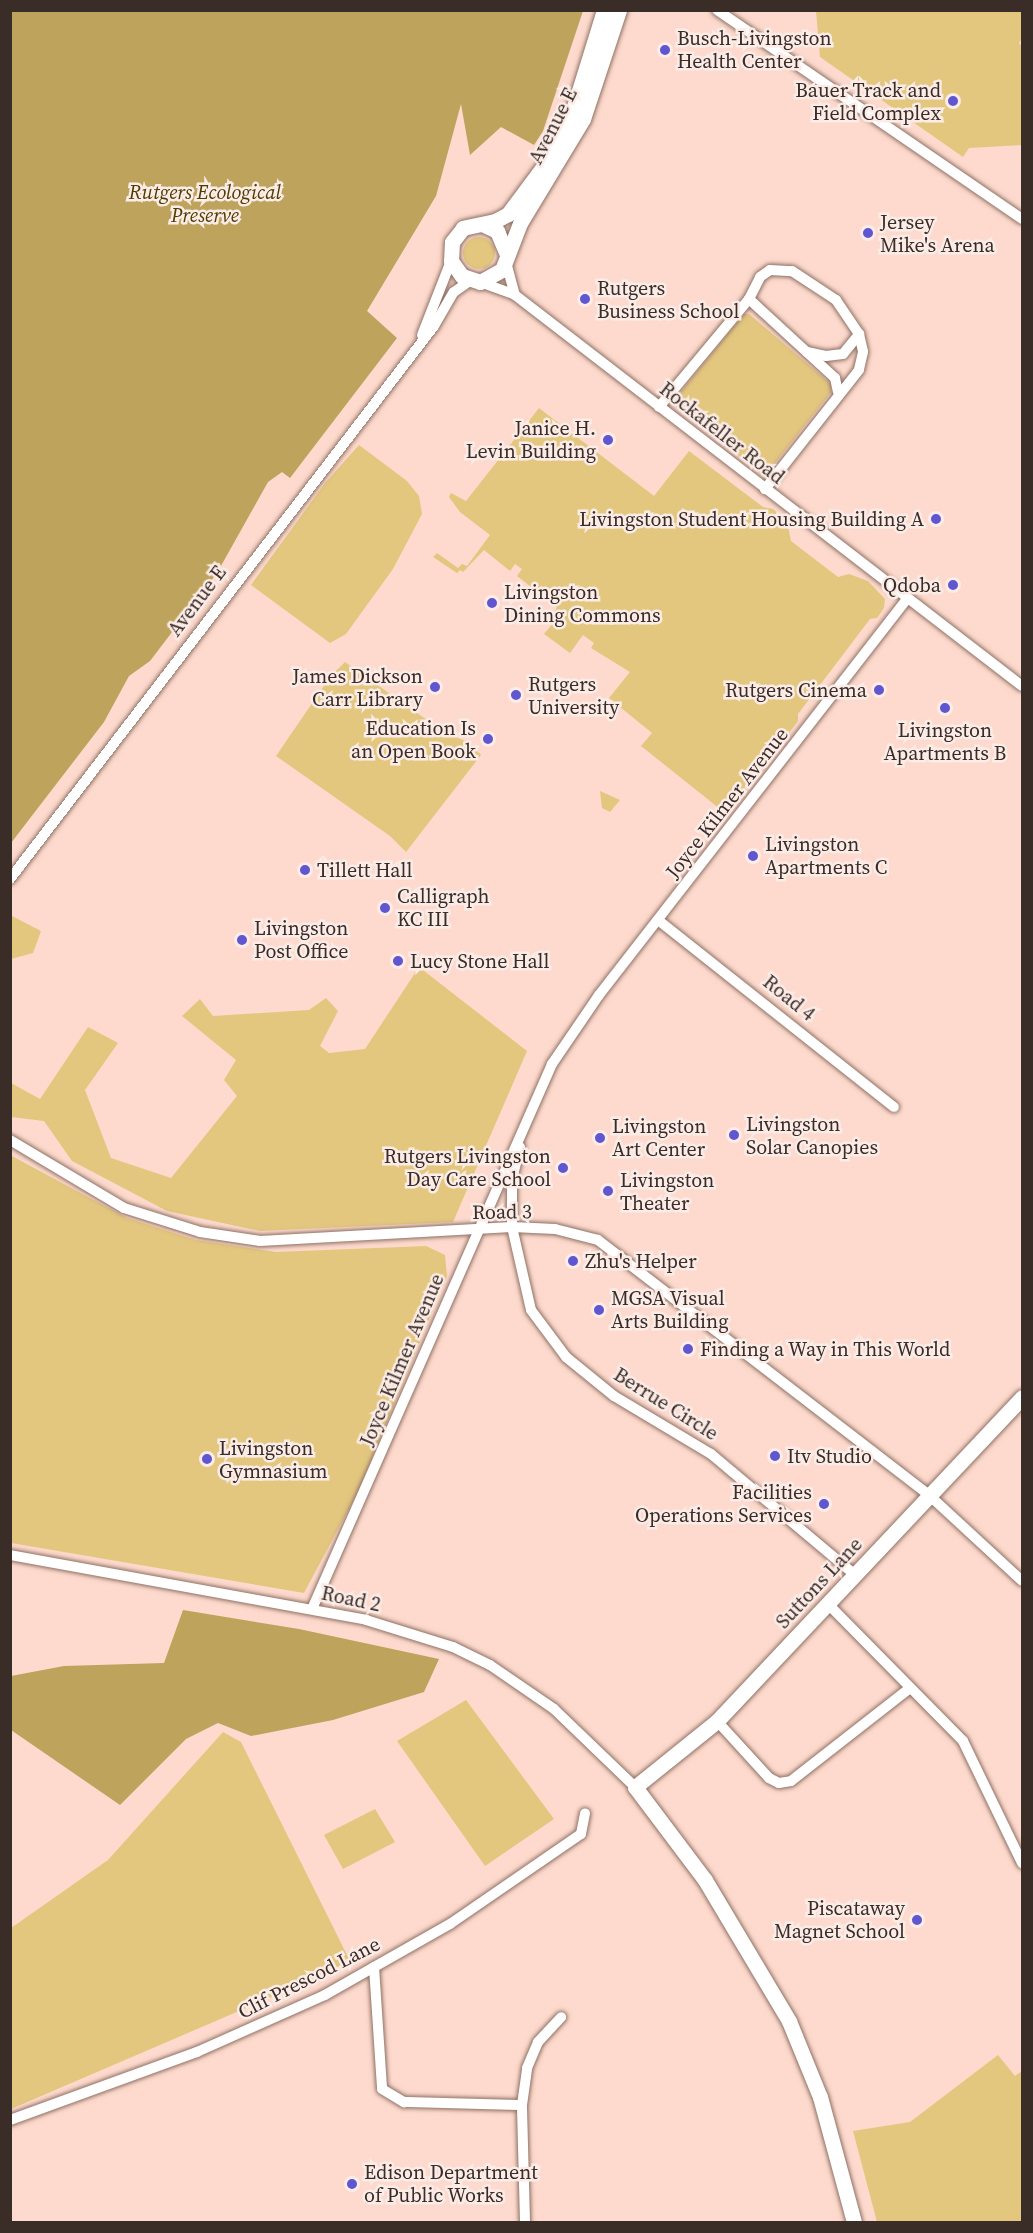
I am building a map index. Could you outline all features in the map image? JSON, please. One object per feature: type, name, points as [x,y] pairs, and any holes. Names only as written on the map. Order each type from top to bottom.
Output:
[{"type":"street","name":"Avenue E","points":[[417,346],[451,261],[452,243],[456,234],[472,224],[482,224],[508,214],[550,155],[579,94],[604,10]]},
{"type":"street","name":"Avenue E","points":[[10,879],[417,346],[454,292],[475,281],[496,276],[507,258],[520,223],[583,119],[619,10]]},
{"type":"street","points":[[717,10],[1023,219]]},
{"type":"street","points":[[482,224],[497,231],[507,258],[515,295]]},
{"type":"street","points":[[451,261],[455,270],[475,281]]},
{"type":"street","points":[[660,407],[749,299],[760,277],[770,270],[792,271],[837,300],[859,334],[863,352],[859,370],[838,392],[765,489]]},
{"type":"street","name":"Rockafeller Road","points":[[475,281],[515,295],[907,599]]},
{"type":"street","points":[[749,299],[835,378],[838,392]]},
{"type":"street","points":[[805,352],[826,356],[843,354],[859,334]]},
{"type":"street","points":[[907,599],[1023,686]]},
{"type":"street","name":"Joyce Kilmer Avenue","points":[[312,1609],[360,1506],[477,1230],[525,1125],[567,1041],[907,599]]},
{"type":"street","name":"Road 4","points":[[658,920],[894,1107]]},
{"type":"street","name":"Joyce Kilmer Avenue","points":[[512,1227],[512,1179],[525,1125]]},
{"type":"street","name":"Road 3","points":[[10,1140],[124,1208],[200,1232],[260,1241],[512,1227],[583,1235],[616,1250],[930,1496],[1023,1581]]},
{"type":"street","name":"Berrue Circle","points":[[512,1227],[531,1310],[566,1357],[614,1396],[711,1454],[855,1575]]},
{"type":"street","name":"Suttons Lane","points":[[635,1787],[717,1721],[1023,1397]]},
{"type":"street","name":"Road 2","points":[[10,1556],[312,1609],[413,1633],[490,1665],[554,1709],[635,1787]]},
{"type":"street","points":[[829,1605],[963,1741],[1023,1863]]},
{"type":"street","points":[[717,1721],[769,1778],[779,1783],[791,1781],[910,1688]]},
{"type":"street","points":[[635,1787],[705,1880],[789,2021],[820,2097],[854,2223]]},
{"type":"street","name":"Clif Prescod Lane","points":[[10,2120],[197,2052],[325,1995],[450,1924],[581,1834],[585,1813]]},
{"type":"street","points":[[374,1967],[382,2089],[404,2102],[522,2105]]},
{"type":"street","points":[[525,2223],[522,2105],[527,2068],[538,2042],[561,2017]]},
{"type":"shaded area","name":"Bauer Track and Field Complex","points":[[816,11],[1022,11],[1022,38],[1019,43],[1022,47],[1022,145],[969,148],[963,157],[820,57]]},
{"type":"shaded area","points":[[479,237],[490,242],[495,253],[490,264],[479,269],[468,264],[463,253],[468,242]]},
{"type":"shaded area","points":[[744,314],[749,314],[831,384],[831,392],[765,476],[675,405],[675,399]]},
{"type":"shaded area","points":[[539,408],[654,496],[689,451],[763,507],[773,509],[787,521],[791,541],[838,577],[849,574],[868,581],[885,599],[884,608],[877,618],[870,619],[798,714],[798,721],[766,763],[760,764],[730,810],[720,809],[641,746],[652,733],[609,698],[630,672],[591,648],[594,643],[583,635],[570,653],[544,634],[560,615],[555,611],[557,607],[517,576],[522,569],[515,564],[510,571],[484,550],[463,572],[460,570],[457,573],[433,557],[437,553],[458,568],[462,564],[467,566],[490,535],[460,512],[449,497],[451,493],[466,501]]},
{"type":"shaded area","points":[[359,445],[407,481],[419,496],[422,514],[393,569],[346,634],[330,643],[251,585],[325,483]]},
{"type":"shaded area","points":[[345,662],[444,732],[470,743],[481,755],[406,852],[390,836],[276,756],[330,677]]},
{"type":"shaded area","points":[[600,791],[620,800],[610,812],[602,808]]},
{"type":"shaded area","points":[[10,915],[41,931],[33,953],[11,959]]},
{"type":"shaded area","points":[[419,967],[527,1051],[453,1222],[260,1231],[167,1211],[72,1161],[44,1121],[11,1117],[11,1083],[40,1099],[88,1027],[118,1043],[85,1090],[111,1158],[171,1178],[237,1096],[224,1080],[236,1060],[182,1016],[200,999],[213,1016],[309,1010],[326,998],[338,1011],[320,1046],[329,1053],[365,1049]]},
{"type":"shaded area","points":[[10,1155],[127,1218],[196,1240],[276,1252],[426,1246],[445,1255],[447,1276],[358,1492],[304,1593],[11,1543]]},
{"type":"shaded area","points":[[466,1700],[554,1819],[485,1866],[397,1741]]},
{"type":"shaded area","points":[[223,1732],[241,1742],[349,1959],[332,1971],[11,2109],[11,1928],[108,1860]]},
{"type":"shaded area","points":[[375,1809],[395,1842],[343,1869],[324,1835]]},
{"type":"shaded area","points":[[998,2055],[1015,2076],[1022,2071],[1022,2222],[877,2222],[853,2131],[910,2122]]},
{"type":"green space","name":"Rutgers Ecological Preserve","points":[[11,10],[583,11],[543,131],[534,145],[501,127],[470,155],[461,104],[436,196],[367,311],[397,338],[290,478],[282,472],[268,482],[217,573],[150,661],[129,676],[104,722],[11,843]]},
{"type":"green space","points":[[183,1610],[299,1629],[439,1659],[424,1692],[333,1720],[251,1736],[218,1723],[186,1739],[120,1805],[11,1730],[11,1676],[64,1666],[164,1663]]},
{"type":"place","name":"Busch-Livingston Health Center","points":[[665,50]]},
{"type":"place","name":"Bauer Track and Field Complex","points":[[953,101]]},
{"type":"place","name":"Jersey Mike's Arena","points":[[868,233]]},
{"type":"place","name":"Rutgers Business School","points":[[585,299]]},
{"type":"place","name":"Janice H. Levin Building","points":[[608,440]]},
{"type":"place","name":"Livingston Student Housing Building A","points":[[936,519]]},
{"type":"place","name":"Qdoba","points":[[953,585]]},
{"type":"place","name":"Livingston Dining Commons","points":[[492,603]]},
{"type":"place","name":"James Dickson Carr Library","points":[[435,687]]},
{"type":"place","name":"Rutgers Cinema","points":[[879,690]]},
{"type":"place","name":"Rutgers University","points":[[516,695]]},
{"type":"place","name":"Livingston Apartments B","points":[[945,708]]},
{"type":"place","name":"Education Is an Open Book","points":[[488,739]]},
{"type":"place","name":"Livingston Apartments C","points":[[753,856]]},
{"type":"place","name":"Tillett Hall","points":[[305,870]]},
{"type":"place","name":"Calligraph KC III","points":[[385,908]]},
{"type":"place","name":"Livingston Post Office","points":[[242,940]]},
{"type":"place","name":"Lucy Stone Hall","points":[[398,961]]},
{"type":"place","name":"Livingston Solar Canopies","points":[[734,1135]]},
{"type":"place","name":"Livingston Art Center","points":[[600,1138]]},
{"type":"place","name":"Rutgers Livingston Day Care School","points":[[563,1168]]},
{"type":"place","name":"Livingston Theater","points":[[608,1191]]},
{"type":"place","name":"Zhu's Helper","points":[[573,1261]]},
{"type":"place","name":"MGSA Visual Arts Building","points":[[599,1310]]},
{"type":"place","name":"Finding a Way in This World","points":[[688,1349]]},
{"type":"place","name":"Itv Studio","points":[[775,1456]]},
{"type":"place","name":"Livingston Gymnasium","points":[[207,1459]]},
{"type":"place","name":"Facilities Operations Services","points":[[824,1504]]},
{"type":"place","name":"Piscataway Magnet School","points":[[917,1920]]},
{"type":"place","name":"Edison Department of Public Works","points":[[352,2184]]}]
